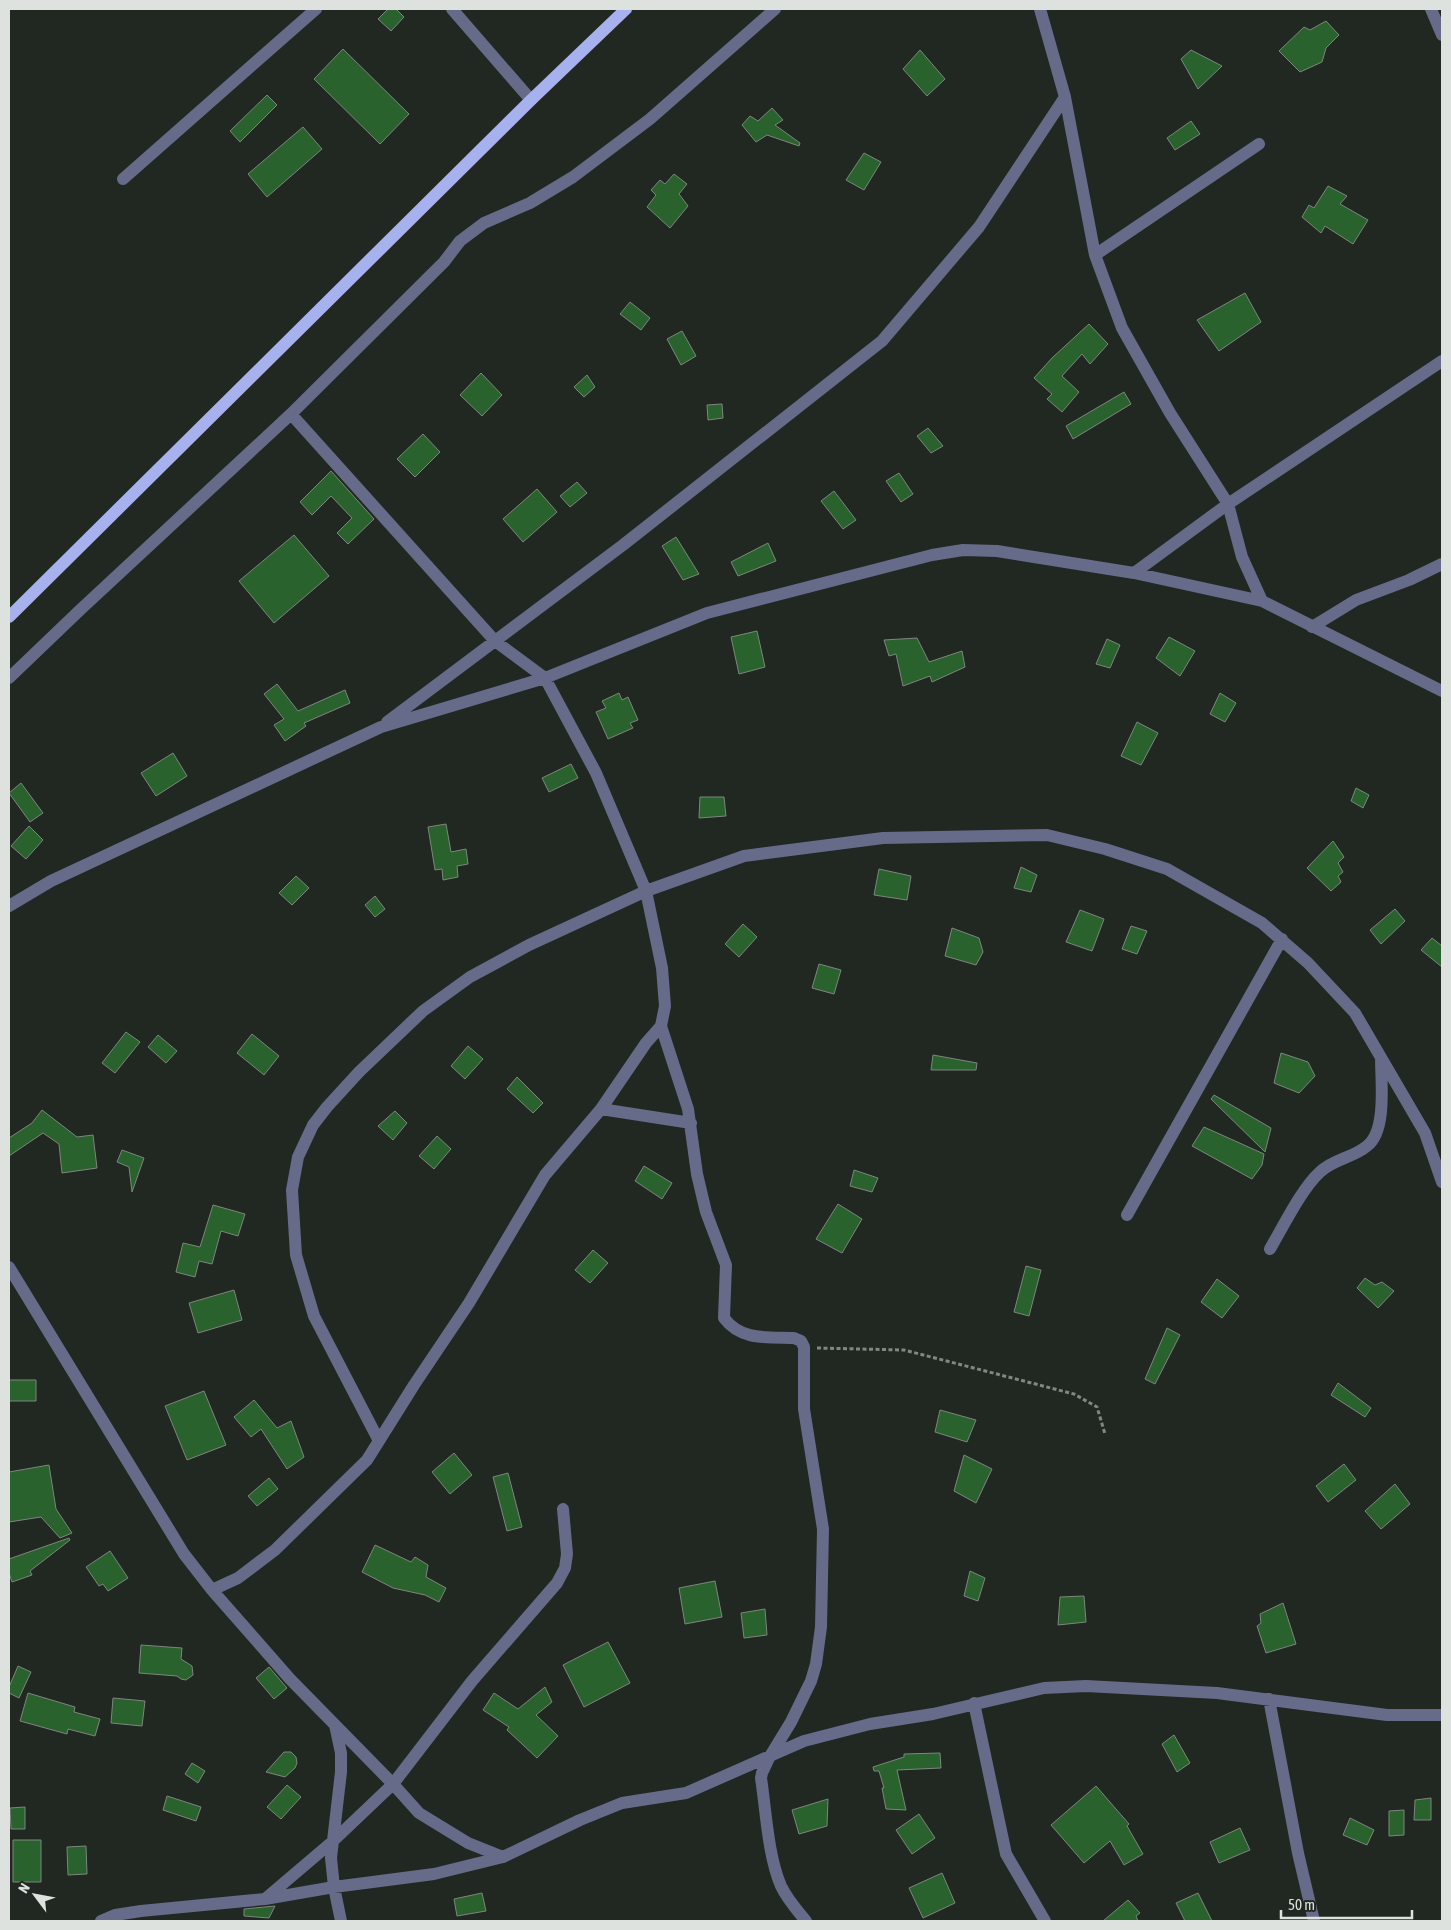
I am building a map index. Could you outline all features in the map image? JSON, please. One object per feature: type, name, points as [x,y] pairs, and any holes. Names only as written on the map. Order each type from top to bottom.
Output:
[{"type":"main road","points":[[9,617],[531,100],[626,9]]},
{"type":"street","points":[[123,179],[316,9]]},
{"type":"street","points":[[452,9],[531,100]]},
{"type":"street","points":[[9,678],[291,414],[444,262],[460,241],[484,223],[530,203],[573,177],[650,118],[776,9]]},
{"type":"street","points":[[1040,9],[1065,97],[1096,255],[1122,328],[1170,413],[1228,504],[1242,556],[1262,601]]},
{"type":"street","points":[[1431,9],[1442,35]]},
{"type":"street","points":[[380,727],[623,545],[882,341],[979,228],[1065,97]]},
{"type":"street","points":[[1096,255],[1259,144]]},
{"type":"street","points":[[1134,573],[1228,504],[1442,361]]},
{"type":"street","points":[[291,414],[495,641],[545,678],[596,773],[646,891],[662,968],[665,1006],[661,1026],[691,1123],[698,1174],[706,1212],[726,1265],[724,1318],[729,1325],[746,1336],[794,1338],[801,1341],[804,1347],[804,1409],[823,1529],[821,1627],[812,1681],[769,1758],[761,1778],[775,1869],[782,1888],[792,1905],[806,1921]]},
{"type":"street","points":[[9,906],[50,881],[380,727],[545,678],[707,613],[932,555],[963,550],[997,551],[1134,573],[1262,601],[1442,691]]},
{"type":"street","points":[[1312,626],[1356,600],[1409,580],[1442,564]]},
{"type":"street","points":[[379,1441],[314,1316],[296,1255],[292,1190],[298,1157],[313,1125],[327,1106],[359,1072],[423,1011],[470,977],[529,945],[646,891],[744,856],[883,838],[1047,835],[1105,849],[1167,869],[1262,923],[1308,963],[1355,1013],[1425,1132],[1442,1182]]},
{"type":"street","points":[[1127,1215],[1282,939]]},
{"type":"street","points":[[212,1590],[238,1578],[275,1550],[356,1472],[379,1441],[469,1303],[545,1175],[602,1109],[646,1043],[661,1026]]},
{"type":"street","points":[[1270,1249],[1308,1186],[1320,1172],[1331,1164],[1368,1146],[1377,1135],[1380,1115],[1381,1058]]},
{"type":"street","points":[[602,1109],[691,1123]]},
{"type":"street","points":[[9,1266],[184,1554],[212,1590],[290,1679],[419,1813],[468,1843],[503,1857]]},
{"type":"street","points":[[265,1899],[332,1842],[393,1784],[472,1681],[557,1583],[565,1568],[567,1554],[563,1508]]},
{"type":"street","points":[[101,1921],[115,1915],[141,1911],[265,1899],[334,1887],[434,1874],[503,1857],[580,1820],[622,1803],[686,1793],[804,1741],[870,1724],[933,1714],[1044,1688],[1086,1686],[1217,1693],[1387,1715],[1442,1716]]},
{"type":"street","points":[[1269,1699],[1298,1853],[1314,1921]]},
{"type":"street","points":[[974,1704],[1006,1854],[1045,1921]]},
{"type":"street","points":[[335,1725],[341,1752],[341,1772],[331,1858],[334,1887],[341,1921]]},
{"type":"path","points":[[804,1347],[904,1350],[1074,1394],[1098,1407],[1105,1434]]},
{"type":"building","points":[[388,9],[396,9],[404,17],[391,31],[378,19]]},
{"type":"building","points":[[1326,21],[1339,35],[1326,48],[1322,62],[1300,72],[1279,51],[1304,27],[1310,30]]},
{"type":"building","points":[[343,49],[409,114],[380,144],[314,79]]},
{"type":"building","points":[[920,50],[945,79],[927,96],[903,69]]},
{"type":"building","points":[[1191,50],[1222,66],[1198,89],[1181,59]]},
{"type":"building","points":[[267,95],[277,105],[240,142],[230,131]]},
{"type":"building","points":[[772,108],[783,120],[775,125],[800,143],[799,146],[767,135],[756,142],[742,125],[750,116],[758,121]]},
{"type":"building","points":[[1191,121],[1200,134],[1175,150],[1167,138]]},
{"type":"building","points":[[303,127],[322,149],[267,197],[248,174]]},
{"type":"building","points":[[864,153],[881,162],[864,190],[846,180]]},
{"type":"building","points":[[674,174],[687,184],[679,194],[688,206],[670,228],[647,207],[656,195],[651,190],[660,180],[665,184]]},
{"type":"building","points":[[1328,186],[1347,196],[1340,204],[1368,220],[1353,244],[1325,226],[1321,233],[1302,217],[1309,205],[1314,208]]},
{"type":"building","points":[[1245,293],[1261,322],[1219,351],[1197,320]]},
{"type":"building","points":[[630,302],[650,318],[641,330],[620,314]]},
{"type":"building","points":[[1089,324],[1108,344],[1090,364],[1082,354],[1062,376],[1079,392],[1062,412],[1047,399],[1052,394],[1034,378],[1052,358]]},
{"type":"building","points":[[682,331],[696,356],[681,365],[667,339]]},
{"type":"building","points":[[481,373],[502,395],[482,416],[460,395]]},
{"type":"building","points":[[587,375],[595,387],[584,397],[574,387]]},
{"type":"building","points":[[1124,392],[1131,404],[1073,439],[1066,426]]},
{"type":"building","points":[[722,404],[723,418],[708,420],[707,405]]},
{"type":"building","points":[[928,428],[943,446],[931,453],[917,436]]},
{"type":"building","points":[[423,434],[440,452],[415,477],[397,459]]},
{"type":"building","points":[[331,471],[374,519],[348,544],[337,533],[352,518],[331,496],[312,515],[300,502]]},
{"type":"building","points":[[899,473],[913,494],[901,502],[886,481]]},
{"type":"building","points":[[577,482],[587,493],[570,507],[560,496]]},
{"type":"building","points":[[537,489],[557,512],[523,542],[503,519]]},
{"type":"building","points":[[834,491],[856,520],[843,529],[821,501]]},
{"type":"building","points":[[294,535],[329,576],[274,623],[239,581]]},
{"type":"building","points":[[676,537],[699,574],[683,580],[662,546]]},
{"type":"building","points":[[768,543],[776,561],[738,576],[731,562]]},
{"type":"building","points":[[757,631],[765,667],[739,674],[731,637]]},
{"type":"building","points":[[1169,637],[1195,651],[1180,676],[1156,658]]},
{"type":"building","points":[[917,638],[929,662],[962,651],[965,667],[932,682],[930,676],[903,686],[896,654],[889,656],[884,640]]},
{"type":"building","points":[[1107,639],[1120,645],[1110,668],[1096,664]]},
{"type":"building","points":[[277,684],[298,711],[345,690],[350,703],[304,723],[306,726],[285,741],[274,725],[284,719],[264,694]]},
{"type":"building","points":[[619,693],[622,700],[628,697],[638,720],[630,723],[633,728],[608,739],[596,712],[606,708],[602,701]]},
{"type":"building","points":[[1220,693],[1236,703],[1225,722],[1210,714]]},
{"type":"building","points":[[1137,722],[1158,733],[1141,765],[1121,756]]},
{"type":"building","points":[[173,753],[187,776],[156,796],[141,773]]},
{"type":"building","points":[[571,764],[578,778],[549,792],[542,778]]},
{"type":"building","points":[[21,783],[43,813],[30,822],[9,793]]},
{"type":"building","points":[[1356,788],[1369,795],[1363,808],[1351,801]]},
{"type":"building","points":[[700,797],[724,797],[726,816],[699,818]]},
{"type":"building","points":[[446,824],[451,852],[466,849],[468,864],[457,866],[458,877],[443,880],[442,869],[435,870],[428,827]]},
{"type":"building","points":[[29,826],[43,840],[26,859],[11,846]]},
{"type":"building","points":[[1333,841],[1344,857],[1338,863],[1343,872],[1338,876],[1341,882],[1331,891],[1307,868]]},
{"type":"building","points":[[1021,867],[1037,875],[1031,892],[1014,888]]},
{"type":"building","points":[[879,869],[911,876],[907,900],[874,895]]},
{"type":"building","points":[[296,876],[309,888],[292,905],[279,893]]},
{"type":"building","points":[[375,896],[385,909],[375,917],[365,905]]},
{"type":"building","points":[[1395,909],[1405,921],[1381,944],[1370,930]]},
{"type":"building","points":[[1080,910],[1104,919],[1092,951],[1066,942]]},
{"type":"building","points":[[743,924],[757,937],[739,957],[725,944]]},
{"type":"building","points":[[1131,926],[1147,931],[1137,954],[1122,949]]},
{"type":"building","points":[[952,928],[979,938],[983,952],[976,965],[945,956]]},
{"type":"building","points":[[1432,938],[1442,946],[1442,967],[1421,950]]},
{"type":"building","points":[[819,964],[841,970],[834,994],[812,988]]},
{"type":"building","points":[[126,1032],[140,1042],[115,1073],[102,1063]]},
{"type":"building","points":[[252,1034],[279,1056],[264,1075],[237,1053]]},
{"type":"building","points":[[158,1035],[177,1051],[166,1063],[148,1047]]},
{"type":"building","points":[[468,1046],[483,1059],[465,1079],[451,1066]]},
{"type":"building","points":[[1281,1053],[1308,1062],[1315,1076],[1299,1093],[1274,1083]]},
{"type":"building","points":[[933,1055],[977,1063],[976,1070],[931,1070]]},
{"type":"building","points":[[517,1077],[543,1103],[533,1113],[507,1089]]},
{"type":"building","points":[[1214,1095],[1271,1128],[1265,1152],[1211,1099]]},
{"type":"building","points":[[42,1110],[77,1137],[93,1135],[97,1168],[62,1173],[59,1144],[43,1133],[9,1156],[9,1138],[32,1123]]},
{"type":"building","points":[[395,1111],[407,1123],[393,1140],[378,1126]]},
{"type":"building","points":[[1204,1127],[1264,1154],[1262,1165],[1252,1179],[1192,1146]]},
{"type":"building","points":[[437,1136],[451,1149],[434,1169],[419,1156]]},
{"type":"building","points":[[122,1150],[144,1158],[132,1192],[129,1167],[117,1162]]},
{"type":"building","points":[[644,1166],[672,1183],[662,1199],[635,1181]]},
{"type":"building","points":[[854,1170],[878,1178],[872,1192],[850,1186]]},
{"type":"building","points":[[838,1204],[862,1219],[842,1253],[816,1239]]},
{"type":"building","points":[[213,1205],[245,1214],[238,1236],[221,1231],[212,1264],[199,1261],[195,1277],[176,1272],[183,1243],[200,1247]]},
{"type":"building","points":[[593,1250],[608,1263],[590,1283],[575,1270]]},
{"type":"building","points":[[1026,1266],[1041,1270],[1029,1316],[1014,1312]]},
{"type":"building","points":[[1365,1278],[1375,1285],[1382,1282],[1394,1291],[1378,1308],[1357,1288]]},
{"type":"building","points":[[1217,1279],[1239,1296],[1222,1318],[1201,1302]]},
{"type":"building","points":[[234,1290],[242,1320],[198,1333],[189,1303]]},
{"type":"building","points":[[1167,1328],[1180,1335],[1155,1384],[1145,1379]]},
{"type":"building","points":[[9,1380],[36,1380],[36,1401],[9,1401]]},
{"type":"building","points":[[1338,1383],[1371,1408],[1365,1417],[1331,1395]]},
{"type":"building","points":[[204,1391],[226,1445],[187,1460],[165,1406]]},
{"type":"building","points":[[254,1400],[277,1428],[291,1421],[304,1457],[287,1469],[261,1429],[251,1437],[234,1417]]},
{"type":"building","points":[[940,1410],[976,1420],[967,1442],[935,1432]]},
{"type":"building","points":[[454,1453],[472,1475],[450,1494],[432,1472]]},
{"type":"building","points":[[964,1455],[992,1469],[976,1503],[954,1491]]},
{"type":"building","points":[[1344,1464],[1356,1480],[1328,1502],[1316,1486]]},
{"type":"building","points":[[49,1465],[56,1509],[72,1533],[60,1538],[41,1517],[9,1522],[9,1472]]},
{"type":"building","points":[[508,1473],[522,1527],[507,1531],[493,1477]]},
{"type":"building","points":[[269,1478],[278,1489],[257,1506],[248,1496]]},
{"type":"building","points":[[1395,1484],[1410,1504],[1381,1529],[1365,1511]]},
{"type":"building","points":[[69,1538],[70,1540],[30,1571],[32,1575],[12,1582],[9,1573],[9,1559]]},
{"type":"building","points":[[375,1545],[411,1562],[415,1557],[428,1565],[426,1577],[446,1588],[439,1602],[425,1595],[393,1588],[362,1572]]},
{"type":"building","points":[[110,1551],[128,1578],[108,1591],[103,1584],[99,1586],[86,1567]]},
{"type":"building","points":[[970,1571],[985,1578],[978,1601],[964,1596]]},
{"type":"building","points":[[715,1581],[722,1617],[685,1624],[679,1588]]},
{"type":"building","points":[[1084,1596],[1086,1622],[1058,1625],[1060,1597]]},
{"type":"building","points":[[1283,1603],[1296,1644],[1266,1653],[1257,1626],[1261,1623],[1260,1614]]},
{"type":"building","points":[[765,1609],[767,1635],[744,1638],[741,1613]]},
{"type":"building","points":[[608,1642],[630,1683],[584,1707],[563,1665]]},
{"type":"building","points":[[141,1645],[182,1648],[181,1659],[192,1666],[193,1675],[186,1680],[177,1676],[139,1673]]},
{"type":"building","points":[[18,1666],[31,1672],[19,1698],[9,1693],[9,1687]]},
{"type":"building","points":[[269,1667],[287,1688],[274,1699],[256,1678]]},
{"type":"building","points":[[545,1687],[552,1702],[536,1715],[558,1736],[537,1758],[507,1730],[509,1727],[483,1710],[494,1693],[518,1709]]},
{"type":"building","points":[[28,1693],[75,1707],[74,1712],[100,1719],[95,1736],[68,1729],[67,1734],[20,1721]]},
{"type":"building","points":[[113,1698],[145,1701],[142,1726],[111,1723]]},
{"type":"building","points":[[1174,1735],[1190,1763],[1177,1772],[1162,1744]]},
{"type":"building","points":[[284,1752],[291,1752],[296,1757],[297,1763],[295,1768],[285,1777],[266,1772]]},
{"type":"building","points":[[940,1753],[941,1768],[897,1770],[906,1810],[886,1809],[882,1788],[884,1788],[879,1771],[874,1771],[873,1767],[904,1757],[904,1754]]},
{"type":"building","points":[[192,1763],[205,1771],[198,1783],[185,1774]]},
{"type":"building","points":[[287,1785],[301,1797],[281,1819],[267,1807]]},
{"type":"building","points":[[1096,1786],[1129,1824],[1127,1826],[1143,1854],[1124,1865],[1110,1841],[1084,1863],[1051,1825]]},
{"type":"building","points":[[167,1796],[201,1807],[196,1821],[163,1810]]},
{"type":"building","points":[[1431,1798],[1431,1820],[1414,1820],[1415,1800]]},
{"type":"building","points":[[828,1799],[827,1826],[799,1834],[792,1810]]},
{"type":"building","points":[[25,1807],[25,1829],[11,1829],[10,1808]]},
{"type":"building","points":[[1404,1810],[1404,1835],[1389,1836],[1389,1811]]},
{"type":"building","points":[[919,1814],[935,1838],[912,1854],[896,1830]]},
{"type":"building","points":[[1350,1818],[1374,1830],[1367,1845],[1343,1835]]},
{"type":"building","points":[[1240,1828],[1250,1850],[1219,1863],[1210,1842]]},
{"type":"building","points":[[13,1840],[41,1840],[41,1882],[13,1882]]},
{"type":"building","points":[[86,1846],[87,1874],[68,1875],[67,1847]]},
{"type":"building","points":[[942,1873],[955,1903],[923,1918],[909,1888]]},
{"type":"building","points":[[482,1893],[486,1911],[457,1916],[454,1899]]},
{"type":"building","points":[[1198,1893],[1212,1921],[1185,1921],[1176,1903]]},
{"type":"building","points":[[1128,1900],[1140,1913],[1136,1916],[1138,1921],[1103,1921]]},
{"type":"building","points":[[275,1906],[269,1918],[244,1916],[244,1909]]}]
